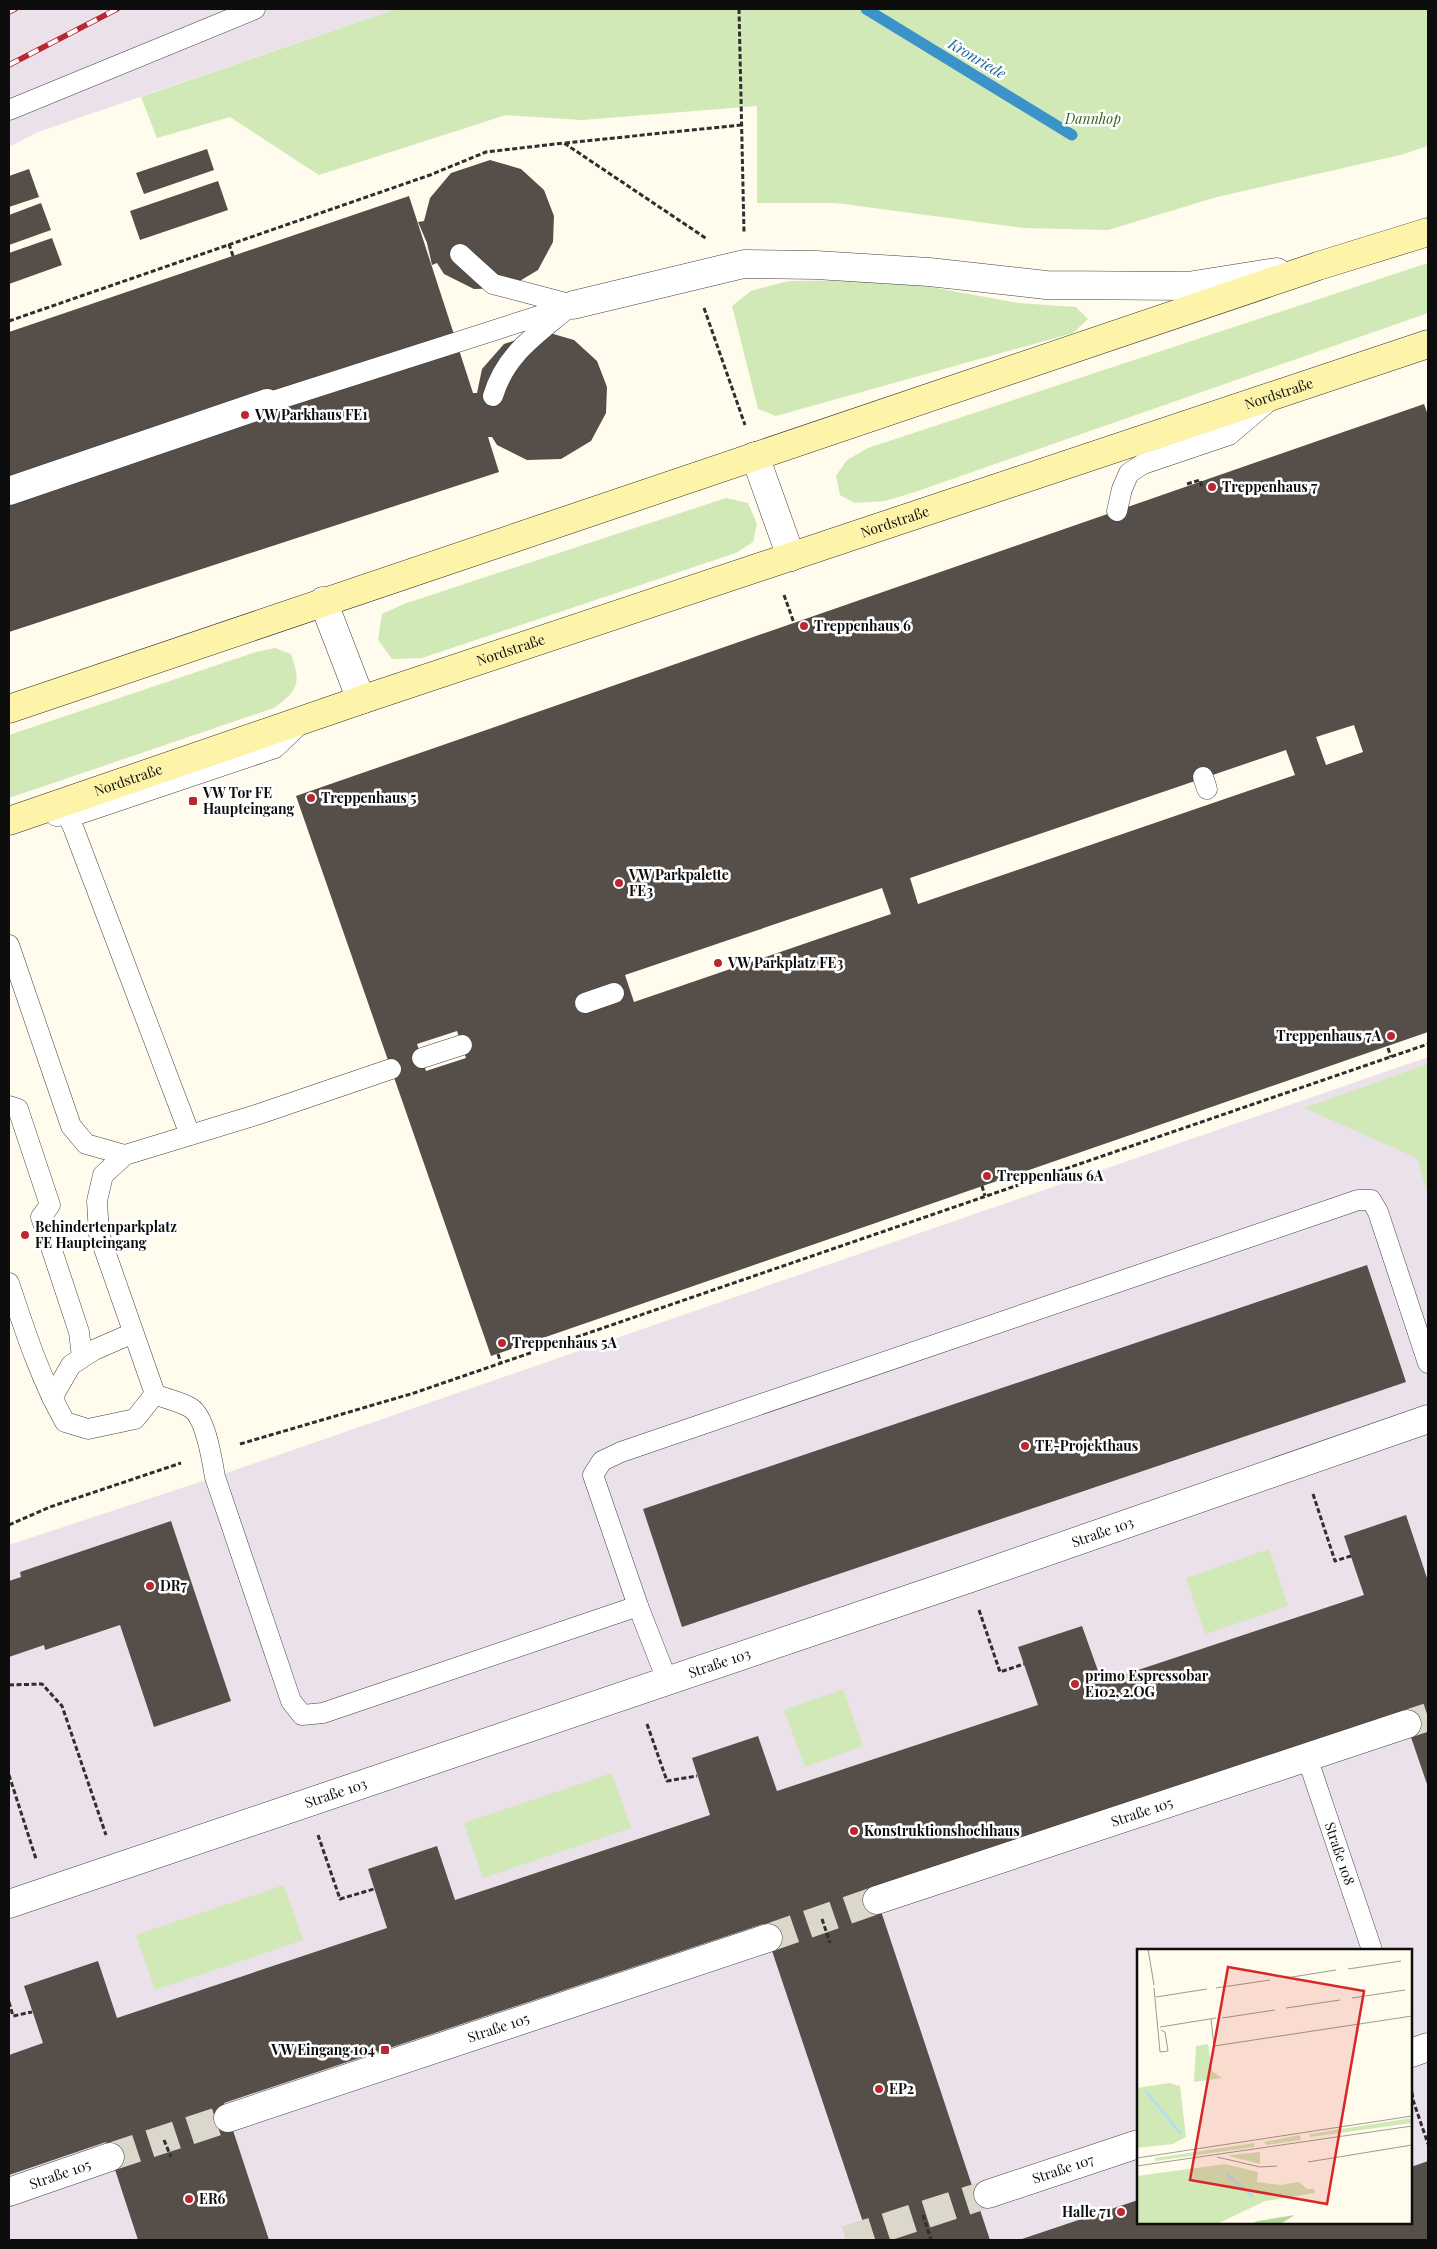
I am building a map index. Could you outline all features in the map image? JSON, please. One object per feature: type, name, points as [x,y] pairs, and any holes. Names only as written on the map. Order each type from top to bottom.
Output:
[{"type":"street","points":[[9,709],[1318,266],[1428,232]]},
{"type":"street","points":[[573,305],[744,264],[816,265],[929,272],[1046,285],[1188,286],[1318,266]]},
{"type":"street","name":"Nordstraße","points":[[11,820],[65,809],[360,700],[1428,344]]},
{"type":"street","points":[[9,491],[267,403]]},
{"type":"street","points":[[756,456],[790,557]]},
{"type":"street","points":[[323,602],[360,700]]},
{"type":"street","name":"Straße 103","points":[[9,1904],[635,1690],[968,1579],[1428,1419]]},
{"type":"street","name":"Straße 105","points":[[877,1900],[1407,1724]]},
{"type":"street","name":"Straße 105","points":[[228,2118],[768,1938]]},
{"type":"street","points":[[1412,2053],[1428,2047]]},
{"type":"street","name":"Straße 107","points":[[988,2194],[1137,2144]]},
{"type":"street","name":"Straße 105","points":[[9,2192],[110,2157]]},
{"type":"lane","points":[[9,110],[255,9]]},
{"type":"lane","points":[[460,254],[493,284],[573,305]]},
{"type":"lane","points":[[493,396],[499,376],[522,346],[573,305]]},
{"type":"lane","points":[[267,403],[573,305]]},
{"type":"lane","points":[[1117,511],[1122,489],[1129,473],[1144,464],[1229,435],[1280,392]]},
{"type":"lane","points":[[65,809],[190,1135]]},
{"type":"lane","points":[[9,945],[71,1126],[86,1144],[125,1155]]},
{"type":"lane","points":[[585,1002],[614,993]]},
{"type":"lane","points":[[428,1056],[462,1045]]},
{"type":"lane","points":[[391,1069],[125,1155],[104,1175],[97,1201],[99,1234],[155,1394],[192,1409],[202,1425],[211,1453],[215,1477],[291,1701],[302,1715],[323,1713],[638,1606]]},
{"type":"lane","points":[[9,1106],[18,1109],[50,1205],[41,1217],[78,1332],[82,1357]]},
{"type":"lane","points":[[667,1680],[638,1606],[593,1475],[602,1461],[630,1448],[1358,1200],[1371,1200],[1378,1212],[1428,1363]]},
{"type":"lane","points":[[9,1283],[30,1347],[52,1398],[65,1422],[88,1429],[135,1419],[155,1394]]},
{"type":"lane","points":[[52,1398],[70,1365],[82,1357],[133,1333]]},
{"type":"lane","name":"Straße 108","points":[[1307,1757],[1372,1949]]},
{"type":"path","points":[[9,321],[430,175],[486,152],[741,125],[739,9]]},
{"type":"path","points":[[564,143],[744,264]]},
{"type":"path","points":[[229,244],[233,256]]},
{"type":"path","points":[[782,590],[794,623]]},
{"type":"path","points":[[9,1525],[50,1507],[211,1453],[414,1393],[1428,1044]]},
{"type":"path","points":[[1388,1048],[1391,1057]]},
{"type":"path","points":[[982,1186],[985,1196]]},
{"type":"path","points":[[498,1354],[502,1363]]},
{"type":"path","points":[[1302,1462],[1335,1561],[1351,1556]]},
{"type":"path","points":[[968,1579],[1000,1672],[1024,1664]]},
{"type":"path","points":[[9,1685],[42,1684],[62,1706],[116,1866]]},
{"type":"path","points":[[635,1690],[667,1781],[697,1776]]},
{"type":"path","points":[[9,1775],[46,1890]]},
{"type":"path","points":[[307,1802],[340,1899],[374,1889]]},
{"type":"path","points":[[822,1919],[830,1943]]},
{"type":"path","points":[[9,2002],[13,2016],[32,2012]]},
{"type":"path","points":[[1412,2092],[1428,2144]]},
{"type":"path","points":[[164,2140],[171,2157]]},
{"type":"path","points":[[923,2215],[931,2240]]},
{"type":"shaded area","points":[[9,9],[396,9],[38,132],[9,147]]},
{"type":"shaded area","points":[[1428,1057],[1428,2240],[9,2240],[9,1545],[215,1477]]},
{"type":"green space","name":"Dannhop","points":[[396,9],[1428,9],[1428,146],[1400,155],[1217,197],[1108,230],[1023,228],[836,203],[757,203],[757,106],[582,120],[506,115],[319,175],[230,117],[157,138],[141,97]]},
{"type":"green space","points":[[1428,263],[1428,313],[915,492],[885,501],[855,503],[840,495],[836,476],[847,460],[868,448]]},
{"type":"green space","points":[[893,280],[1018,303],[1076,307],[1088,319],[1073,333],[776,416],[758,409],[732,306],[751,291],[789,281]]},
{"type":"green space","points":[[726,498],[748,503],[757,524],[753,542],[736,553],[422,658],[392,659],[378,640],[382,614],[404,604]]},
{"type":"green space","points":[[275,648],[291,654],[297,679],[293,691],[274,708],[9,798],[9,735],[256,652]]},
{"type":"green space","points":[[1428,1064],[1428,1194],[1417,1158],[1304,1108]]},
{"type":"green space","points":[[1269,1549],[1288,1606],[1205,1634],[1186,1578]]},
{"type":"green space","points":[[843,1689],[863,1746],[805,1767],[784,1710]]},
{"type":"green space","points":[[612,1773],[631,1828],[483,1878],[464,1823]]},
{"type":"green space","points":[[284,1885],[303,1940],[155,1990],[136,1935]]},
{"type":"building","points":[[207,149],[214,170],[144,194],[136,173]]},
{"type":"building","points":[[490,160],[521,169],[544,190],[554,216],[553,242],[538,270],[508,288],[474,289],[444,274],[437,263],[432,265],[427,243],[418,222],[424,221],[430,198],[451,173]]},
{"type":"building","points":[[29,169],[39,197],[9,207],[9,176]]},
{"type":"building","points":[[218,181],[228,210],[140,240],[130,211]]},
{"type":"building","name":"VW Parkhaus FE1","points":[[409,196],[473,393],[477,393],[482,369],[504,344],[543,331],[574,340],[597,361],[607,387],[606,413],[591,441],[561,459],[527,460],[497,445],[492,437],[488,437],[499,472],[9,632],[9,332]]},
{"type":"building","points":[[41,203],[51,230],[9,245],[9,215]]},
{"type":"building","points":[[52,238],[62,265],[9,284],[9,253]]},
{"type":"building","name":"VW Parkplatz FE3","points":[[1424,404],[1428,415],[1428,1032],[491,1356],[296,796]],"holes":[[[1354,725],[1363,752],[1326,765],[1316,737]],[[1286,750],[1295,775],[918,904],[910,878]],[[882,888],[891,914],[634,1002],[625,975]],[[457,1031],[466,1058],[426,1071],[417,1044]]]},
{"type":"building","name":"TE-Projekthaus","points":[[1367,1265],[1406,1382],[682,1627],[643,1509]]},
{"type":"building","name":"Konstruktionshochhaus","points":[[1406,1515],[1428,1581],[1428,1787],[1402,1711],[873,1887],[990,2240],[869,2240],[763,1924],[224,2103],[269,2240],[138,2240],[106,2142],[9,2175],[9,2055],[43,2043],[24,1986],[98,1961],[117,2018],[387,1928],[368,1869],[437,1846],[455,1900],[710,1815],[692,1758],[758,1736],[777,1791],[1038,1705],[1018,1647],[1082,1626],[1102,1682],[1364,1595],[1344,1536]]},
{"type":"building","name":"DR7","points":[[171,1521],[231,1701],[154,1727],[120,1625],[45,1650],[44,1645],[9,1657],[9,1581],[21,1577],[20,1572]]},
{"type":"building","name":"Halle 71","points":[[1428,2161],[1428,2240],[1019,2240],[1137,2200],[1137,2224],[1412,2224],[1412,2167]]},
{"type":"waterway","name":"Kronriede","points":[[866,9],[1072,135]]},
{"type":"tunnel","points":[[1407,1724],[1428,1717]]},
{"type":"tunnel","points":[[768,1938],[877,1900]]},
{"type":"tunnel","points":[[110,2157],[228,2118]]},
{"type":"tunnel","points":[[846,2240],[988,2194]]},
{"type":"railway","points":[[9,12],[15,9]]},
{"type":"railway","points":[[9,65],[117,9]]},
{"type":"place","name":"VW Parkhaus FE1","points":[[245,415]]},
{"type":"place","name":"Treppenhaus 7","points":[[1212,487]]},
{"type":"place","name":"Treppenhaus 6","points":[[804,626]]},
{"type":"place","name":"Treppenhaus 5","points":[[311,798]]},
{"type":"place","name":"VW Tor FE Haupteingang","points":[[193,801]]},
{"type":"place","name":"VW Parkpalette FE3","points":[[619,883]]},
{"type":"place","name":"VW Parkplatz FE3","points":[[718,963]]},
{"type":"place","name":"Treppenhaus 7A","points":[[1391,1036]]},
{"type":"place","name":"Treppenhaus 6A","points":[[987,1176]]},
{"type":"place","name":"Behindertenparkplatz FE Haupteingang","points":[[25,1235]]},
{"type":"place","name":"Treppenhaus 5A","points":[[502,1343]]},
{"type":"place","name":"TE-Projekthaus","points":[[1025,1446]]},
{"type":"place","name":"DR7","points":[[150,1586]]},
{"type":"place","name":"primo Espressobar E102, 2.OG","points":[[1075,1684]]},
{"type":"place","name":"Konstruktionshochhaus","points":[[854,1831]]},
{"type":"place","name":"VW Eingang 104","points":[[385,2050]]},
{"type":"place","name":"EP2","points":[[879,2089]]},
{"type":"place","name":"ER6","points":[[189,2199]]},
{"type":"place","name":"Halle 71","points":[[1121,2212]]}]
